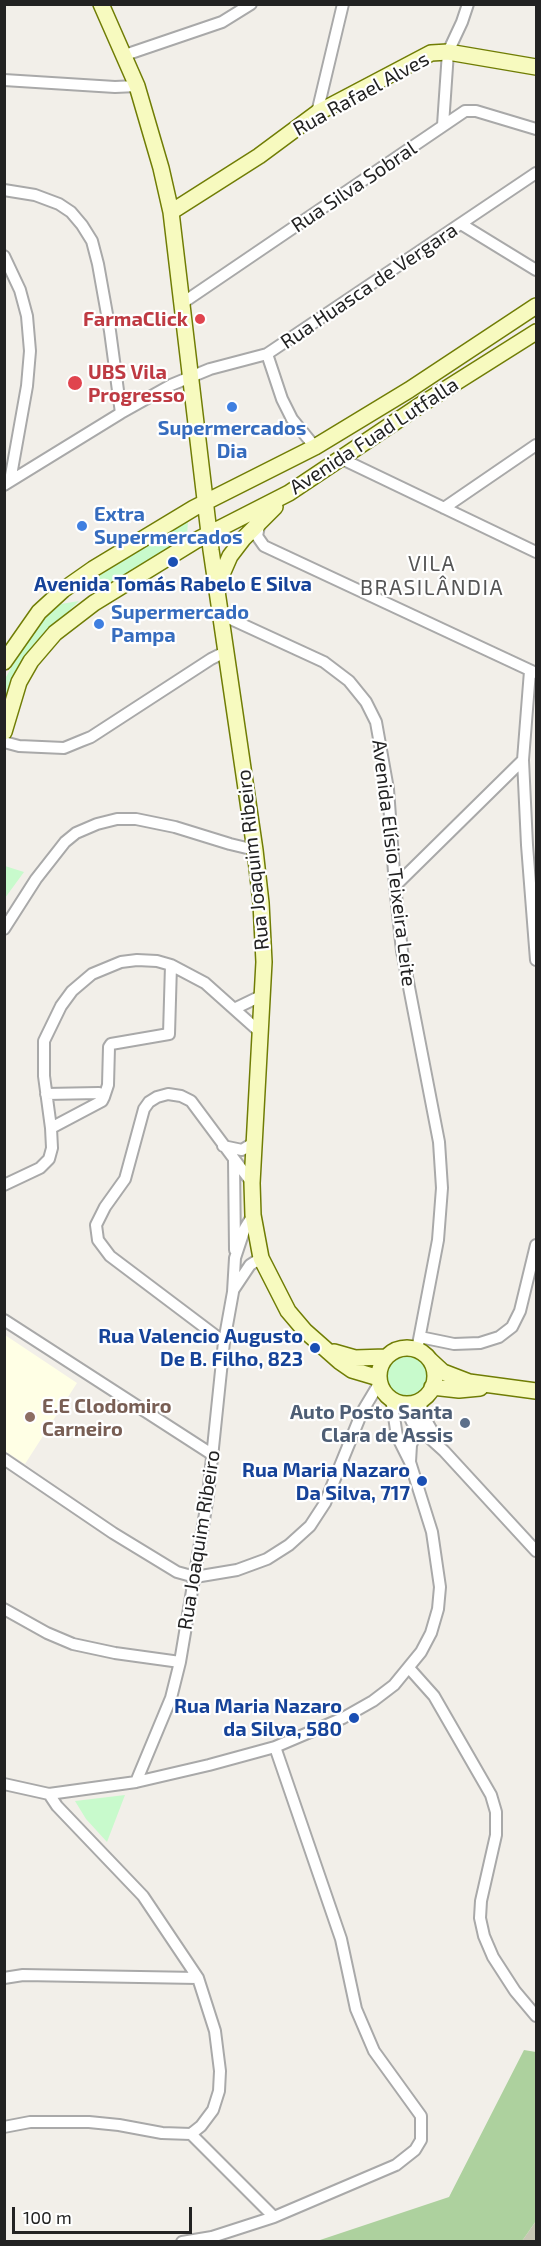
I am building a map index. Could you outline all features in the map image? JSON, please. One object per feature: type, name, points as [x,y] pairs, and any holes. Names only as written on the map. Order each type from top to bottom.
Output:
[{"type":"main road","points":[[101,4],[137,86],[161,168],[171,212],[209,535],[222,615]]},
{"type":"main road","name":"Rua Rafael Alves","points":[[171,212],[259,156],[317,113],[416,59],[439,51],[537,67]]},
{"type":"main road","name":"Avenida Fuad Lutfalla","points":[[205,502],[315,447],[537,306]]},
{"type":"main road","name":"Avenida Fuad Lutfalla","points":[[209,535],[289,493],[537,332]]},
{"type":"main road","points":[[388,402],[394,411],[394,423]]},
{"type":"main road","points":[[216,588],[230,556],[260,521],[289,493]]},
{"type":"main road","points":[[4,662],[39,612],[63,590],[174,519],[205,502]]},
{"type":"main road","points":[[4,732],[19,682],[31,661],[55,633],[94,603],[195,541],[209,535]]},
{"type":"main road","points":[[80,578],[94,603]]},
{"type":"main road","name":"Rua Joaquim Ribeiro","points":[[222,615],[225,652],[261,903],[263,995],[252,1183],[253,1215],[261,1258]]},
{"type":"main road","points":[[261,1258],[288,1311],[305,1331],[352,1370],[380,1380]]},
{"type":"main road","points":[[327,1349],[368,1360],[386,1357],[419,1343],[435,1373],[432,1387],[422,1407],[397,1400],[386,1394],[380,1380],[380,1370],[386,1357]]},
{"type":"main road","points":[[430,1360],[443,1372],[456,1378],[494,1386],[537,1391]]},
{"type":"main road","points":[[432,1387],[459,1390],[494,1386]]},
{"type":"street","points":[[125,55],[222,22],[251,4]]},
{"type":"street","points":[[317,113],[344,4]]},
{"type":"street","points":[[443,125],[448,52],[468,4]]},
{"type":"street","points":[[4,80],[115,87],[137,86]]},
{"type":"street","name":"Rua Silva Sobral","points":[[181,304],[459,114],[470,110],[537,129]]},
{"type":"street","name":"Rua Huasca de Vergara","points":[[8,483],[121,413],[190,376],[267,354],[537,173]]},
{"type":"street","points":[[4,190],[35,195],[59,204],[71,212],[92,241],[110,331],[121,413]]},
{"type":"street","points":[[461,224],[537,270]]},
{"type":"street","points":[[4,256],[20,290],[25,307],[30,351],[25,397],[8,483]]},
{"type":"street","points":[[267,354],[282,399],[292,419],[315,447]]},
{"type":"street","points":[[444,508],[537,445]]},
{"type":"street","points":[[342,459],[537,552]]},
{"type":"street","points":[[260,521],[257,536],[264,546],[533,672],[523,760],[527,845],[537,960]]},
{"type":"street","name":"Avenida Elísio Teixeira Leite","points":[[222,615],[324,662],[349,681],[366,702],[376,722],[388,789],[402,951],[439,1142],[442,1188],[438,1240],[419,1343]]},
{"type":"street","points":[[4,742],[19,746],[64,748],[91,738],[225,652]]},
{"type":"street","points":[[395,886],[523,760]]},
{"type":"street","points":[[4,929],[36,879],[65,842],[76,833],[97,824],[117,819],[135,819],[175,827],[255,850]]},
{"type":"street","points":[[4,1185],[45,1164],[52,1148],[46,1094],[44,1041],[72,991],[92,974],[121,962],[138,960],[157,961],[171,965],[205,983],[236,1008],[261,1033]]},
{"type":"street","points":[[51,1128],[102,1101],[108,1085],[111,1044],[169,1034],[171,965]]},
{"type":"street","points":[[236,1008],[263,995]]},
{"type":"street","points":[[46,1094],[99,1093],[104,1097]]},
{"type":"street","points":[[224,1342],[116,1261],[103,1248],[96,1233],[97,1221],[129,1172],[137,1129],[144,1109],[149,1102],[168,1094],[191,1101],[252,1183]]},
{"type":"street","points":[[223,1146],[242,1150],[255,1142]]},
{"type":"street","points":[[234,1160],[235,1258]]},
{"type":"street","name":"Rua Joaquim Ribeiro","points":[[136,1782],[171,1698],[180,1662],[213,1455],[235,1258],[245,1228],[253,1215]]},
{"type":"street","points":[[419,1343],[480,1343],[499,1337],[506,1332],[512,1327],[520,1311],[537,1245]]},
{"type":"street","name":"Rua Joaquim Ribeiro","points":[[233,1292],[250,1265],[261,1258]]},
{"type":"street","points":[[4,1320],[213,1455]]},
{"type":"street","points":[[4,1459],[164,1566],[195,1576],[237,1570],[267,1559],[289,1545],[310,1526],[325,1503],[362,1412],[380,1380]]},
{"type":"street","points":[[397,1400],[412,1422],[444,1451],[537,1551]]},
{"type":"street","points":[[4,1784],[49,1794],[136,1782],[275,1747],[343,1718],[373,1701],[394,1685],[409,1668],[431,1633],[441,1587],[432,1532],[410,1462],[398,1436],[397,1400]]},
{"type":"street","points":[[410,1462],[411,1445],[419,1429],[422,1407]]},
{"type":"street","points":[[422,1407],[444,1451]]},
{"type":"street","points":[[4,1609],[47,1633],[73,1644],[115,1653],[180,1662]]},
{"type":"street","points":[[409,1668],[434,1696],[491,1795],[496,1812],[496,1834],[481,1901],[480,1918],[484,1936],[493,1957],[515,1991],[537,2016]]},
{"type":"street","points":[[182,2241],[212,2237],[274,2217],[396,2165],[415,2150],[421,2139],[421,2116],[374,2051],[356,2009],[341,1939],[275,1747]]},
{"type":"street","points":[[4,2127],[30,2122],[89,2122],[162,2133],[191,2134],[201,2126],[213,2110],[219,2091],[220,2071],[215,2031],[198,1978],[143,1896],[57,1806],[49,1794]]},
{"type":"street","points":[[4,1978],[23,1975],[198,1978]]},
{"type":"street","points":[[191,2134],[274,2217]]},
{"type":"shaded area","name":"E.E Clodomiro Carneiro","points":[[5,1335],[77,1383],[25,1464],[5,1451]]},
{"type":"shaded area","points":[[536,2221],[536,2241],[522,2241]]},
{"type":"green space","points":[[188,521],[187,535],[98,592],[92,580],[166,532]]},
{"type":"green space","points":[[79,601],[23,659],[5,700],[6,677],[25,644],[44,618],[61,604]]},
{"type":"green space","points":[[4,866],[24,872],[5,898]]},
{"type":"green space","points":[[407,1355],[416,1356],[423,1361],[428,1368],[428,1386],[423,1393],[416,1398],[407,1399],[398,1398],[391,1393],[386,1386],[385,1377],[386,1368],[391,1361],[398,1356]]},
{"type":"green space","points":[[125,1795],[107,1842],[86,1819],[75,1801]]},
{"type":"green space","points":[[524,2050],[536,2052],[536,2221],[522,2241],[317,2241],[449,2197]]},
{"type":"place","name":"FarmaClick","points":[[200,319]]},
{"type":"place","name":"UBS Vila Progresso","points":[[75,383]]},
{"type":"place","name":"Supermercados Dia","points":[[232,407]]},
{"type":"place","name":"Extra Supermercados","points":[[82,526]]},
{"type":"place","name":"Avenida Tomás Rabelo E Silva","points":[[173,562]]},
{"type":"place","name":"Supermercado Pampa","points":[[99,624]]},
{"type":"place","name":"Rua Valencio Augusto De B. Filho, 823","points":[[315,1348]]},
{"type":"place","name":"E.E Clodomiro Carneiro","points":[[30,1417]]},
{"type":"place","name":"Auto Posto Santa Clara de Assis","points":[[465,1423]]},
{"type":"place","name":"Rua Maria Nazaro Da Silva, 717","points":[[422,1481]]},
{"type":"place","name":"Rua Maria Nazaro da Silva, 580","points":[[354,1718]]},
{"type":"district","name":"VILA BRASILÂNDIA","points":[[432,576]]}]
